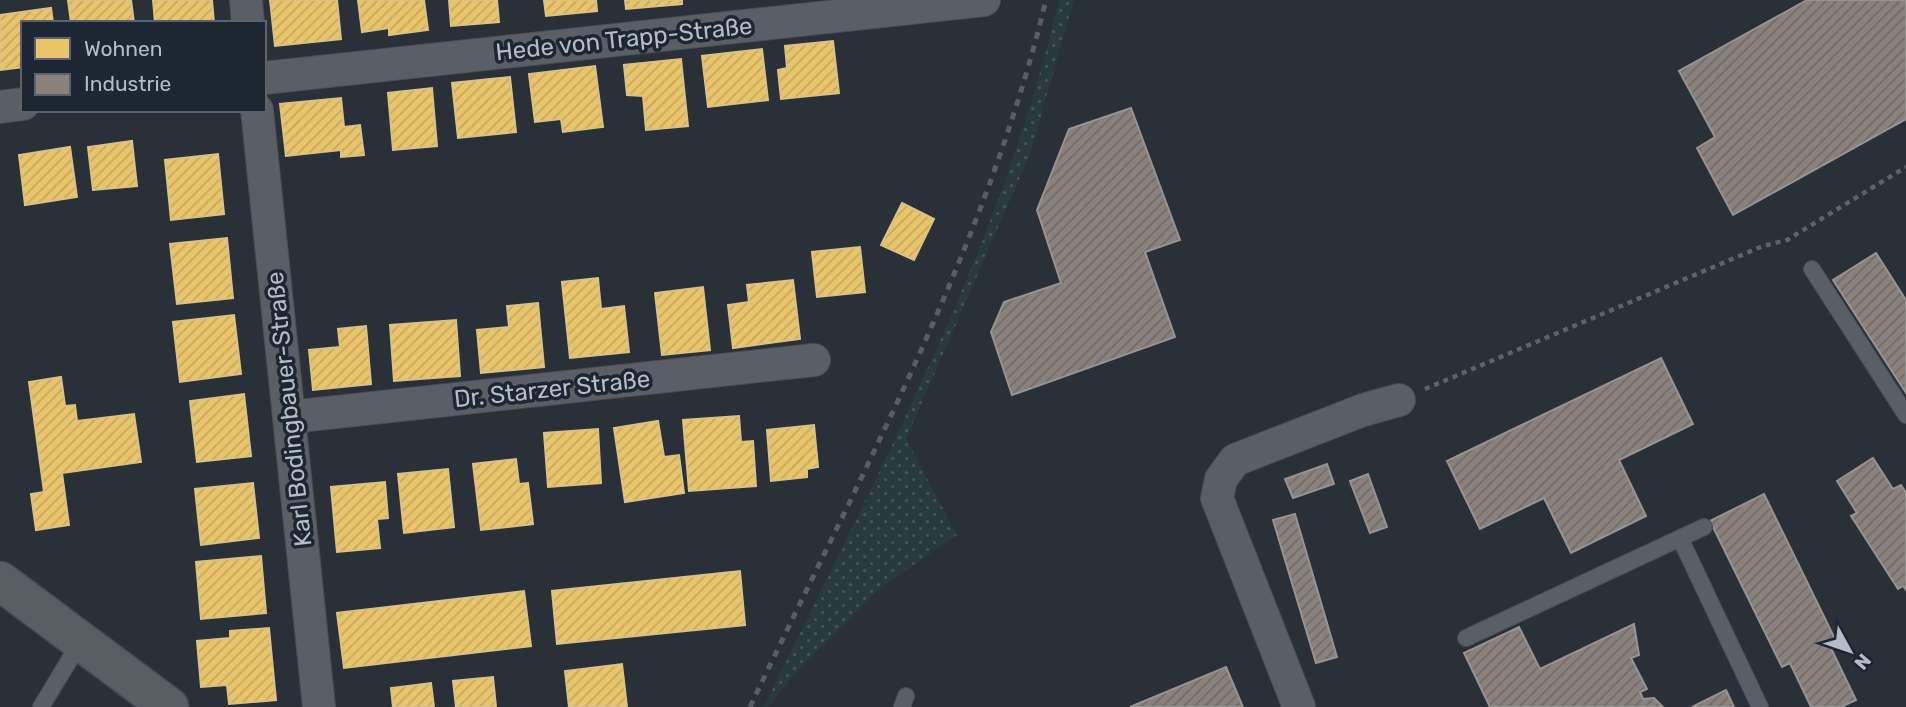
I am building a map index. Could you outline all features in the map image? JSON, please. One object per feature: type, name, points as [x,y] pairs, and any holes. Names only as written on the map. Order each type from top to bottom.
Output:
[{"type":"main road","points":[[0,581],[169,707]]},
{"type":"street","points":[[246,0],[248,21]]},
{"type":"street","name":"Hede von Trapp-Straße","points":[[266,78],[984,0]]},
{"type":"street","points":[[0,107],[21,104]]},
{"type":"street","name":"Karl Bodingbauer-Straße","points":[[257,112],[319,707]]},
{"type":"street","name":"Dr. Starzer Straße","points":[[290,417],[814,360]]},
{"type":"street","points":[[1299,707],[1217,498],[1221,479],[1234,460],[1363,410],[1399,400]]},
{"type":"lane","points":[[1812,269],[1906,415]]},
{"type":"lane","points":[[1466,638],[1704,527]]},
{"type":"lane","points":[[1680,538],[1760,707]]},
{"type":"lane","points":[[41,707],[81,641]]},
{"type":"path","points":[[1399,400],[1763,246],[1787,240],[1906,167]]},
{"type":"green space","points":[[1059,0],[1074,0],[1030,154],[906,439],[957,535],[880,588],[799,669],[768,707],[764,707],[890,449],[969,273],[1004,184],[1034,93]]},
{"type":"building: Wohnen","points":[[68,0],[131,0],[134,21],[71,21]]},
{"type":"building: Wohnen","points":[[153,0],[212,0],[214,21],[155,21]]},
{"type":"building: Wohnen","points":[[270,0],[337,0],[341,39],[275,46]]},
{"type":"building: Wohnen","points":[[358,0],[424,0],[428,30],[389,35],[389,28],[362,32]]},
{"type":"building: Wohnen","points":[[449,0],[497,0],[499,22],[451,26]]},
{"type":"building: Wohnen","points":[[544,0],[596,0],[597,11],[546,16]]},
{"type":"building: Wohnen","points":[[625,0],[682,0],[682,4],[626,9]]},
{"type":"building: Wohnen","points":[[51,8],[53,21],[21,21],[21,67],[0,70],[0,15]]},
{"type":"building: Wohnen","points":[[833,41],[839,93],[781,99],[778,70],[787,68],[785,46]]},
{"type":"building: Wohnen","points":[[762,49],[768,100],[708,107],[702,56]]},
{"type":"building: Wohnen","points":[[681,59],[688,126],[646,130],[643,96],[627,95],[624,65]]},
{"type":"building: Wohnen","points":[[595,66],[603,127],[563,132],[561,119],[535,122],[529,74]]},
{"type":"building: Wohnen","points":[[510,77],[516,132],[458,138],[452,83]]},
{"type":"building: Wohnen","points":[[432,88],[437,146],[393,150],[388,93]]},
{"type":"building: Wohnen","points":[[341,98],[344,127],[360,125],[364,155],[341,157],[341,150],[286,156],[280,104]]},
{"type":"building: Wohnen","points":[[132,141],[137,186],[93,190],[88,147]]},
{"type":"building: Wohnen","points":[[70,147],[77,197],[25,205],[19,155]]},
{"type":"building: Wohnen","points":[[218,154],[224,214],[171,220],[165,160]]},
{"type":"building: Wohnen","points":[[902,203],[934,219],[914,260],[881,245]]},
{"type":"building: Wohnen","points":[[227,238],[233,298],[177,304],[170,244]]},
{"type":"building: Wohnen","points":[[860,247],[865,292],[817,297],[812,252]]},
{"type":"building: Wohnen","points":[[598,278],[601,309],[624,306],[629,352],[570,358],[562,282]]},
{"type":"building: Wohnen","points":[[793,280],[800,339],[733,348],[728,305],[749,302],[747,285]]},
{"type":"building: Wohnen","points":[[703,287],[710,350],[662,355],[655,293]]},
{"type":"building: Wohnen","points":[[538,303],[544,367],[481,373],[477,330],[509,327],[507,306]]},
{"type":"building: Wohnen","points":[[234,315],[241,374],[180,382],[173,322]]},
{"type":"building: Wohnen","points":[[456,320],[460,376],[394,381],[390,325]]},
{"type":"building: Wohnen","points":[[366,326],[371,384],[313,390],[309,350],[340,347],[338,329]]},
{"type":"building: Wohnen","points":[[61,377],[65,406],[75,405],[77,421],[134,414],[141,462],[62,473],[69,525],[36,530],[31,494],[44,492],[29,382]]},
{"type":"building: Wohnen","points":[[244,394],[251,456],[197,462],[190,401]]},
{"type":"building: Wohnen","points":[[739,416],[741,442],[753,441],[756,486],[689,491],[683,420]]},
{"type":"building: Wohnen","points":[[658,421],[664,457],[679,455],[684,493],[625,502],[614,428]]},
{"type":"building: Wohnen","points":[[814,425],[818,467],[807,469],[807,477],[771,481],[767,430]]},
{"type":"building: Wohnen","points":[[598,429],[601,483],[548,487],[544,433]]},
{"type":"building: Wohnen","points":[[516,459],[519,484],[528,483],[533,524],[481,530],[473,464]]},
{"type":"building: Wohnen","points":[[448,469],[454,527],[404,533],[398,474]]},
{"type":"building: Wohnen","points":[[385,482],[388,518],[377,519],[380,548],[337,552],[331,487]]},
{"type":"building: Wohnen","points":[[253,483],[259,538],[201,545],[195,489]]},
{"type":"building: Wohnen","points":[[261,556],[266,613],[201,619],[196,562]]},
{"type":"building: Wohnen","points":[[740,571],[745,625],[557,644],[552,591]]},
{"type":"building: Wohnen","points":[[524,591],[531,646],[344,668],[337,613]]},
{"type":"building: Wohnen","points":[[269,628],[276,700],[229,704],[227,685],[201,687],[197,641],[230,638],[230,631]]},
{"type":"building: Wohnen","points":[[622,664],[627,707],[569,707],[565,671]]},
{"type":"building: Wohnen","points":[[493,677],[496,707],[456,707],[453,681]]},
{"type":"building: Wohnen","points":[[431,683],[434,707],[393,707],[391,688]]},
{"type":"building: Industrie","points":[[1807,0],[1906,0],[1906,119],[1733,215],[1697,148],[1715,137],[1679,71]]},
{"type":"building: Industrie","points":[[1131,108],[1180,240],[1145,252],[1175,337],[1012,395],[991,332],[1004,302],[1061,283],[1037,210],[1069,129]]},
{"type":"building: Industrie","points":[[1876,253],[1906,300],[1906,393],[1833,280]]},
{"type":"building: Industrie","points":[[1661,358],[1693,424],[1619,460],[1646,516],[1571,553],[1544,498],[1480,529],[1447,461]]},
{"type":"building: Industrie","points":[[1873,458],[1893,489],[1901,485],[1906,493],[1906,590],[1903,586],[1898,589],[1851,516],[1857,513],[1837,481]]},
{"type":"building: Industrie","points":[[1327,464],[1334,484],[1293,498],[1285,479]]},
{"type":"building: Industrie","points":[[1368,474],[1387,527],[1370,533],[1350,481]]},
{"type":"building: Industrie","points":[[1764,494],[1836,641],[1829,644],[1856,700],[1841,707],[1811,707],[1790,663],[1782,667],[1710,521]]},
{"type":"building: Industrie","points":[[1295,514],[1337,657],[1316,663],[1273,520]]},
{"type":"building: Industrie","points":[[1634,624],[1639,655],[1631,658],[1647,689],[1640,692],[1643,699],[1654,698],[1663,707],[1490,707],[1464,653],[1519,627],[1540,669]]},
{"type":"building: Industrie","points":[[1226,667],[1243,707],[1130,707]]},
{"type":"building: Industrie","points":[[1726,690],[1734,707],[1692,707]]},
{"type":"railway","points":[[750,707],[876,448],[955,272],[990,183],[1021,92],[1046,0]]}]
